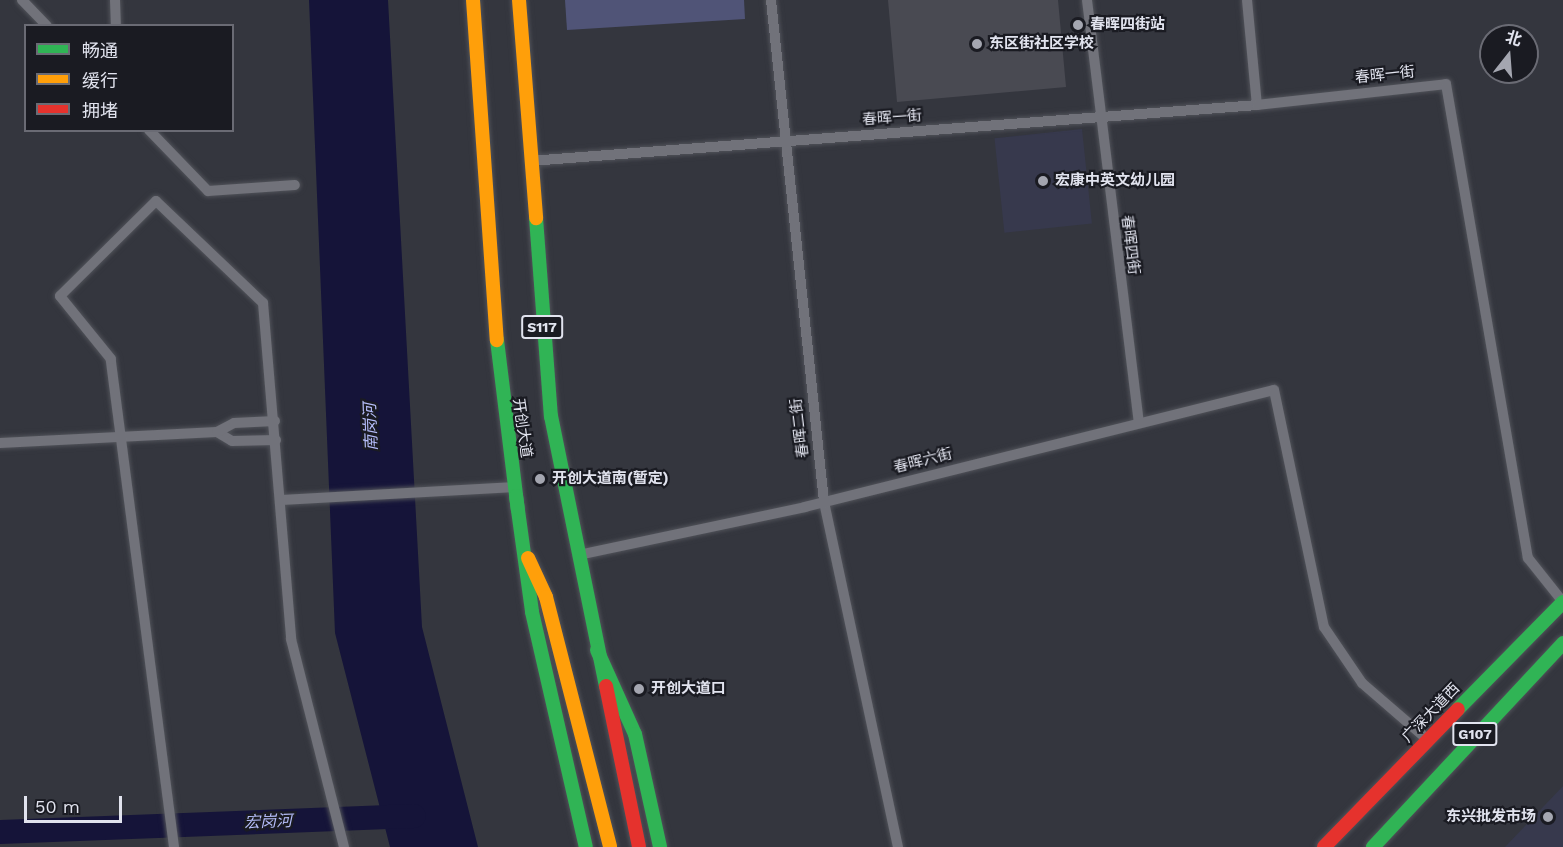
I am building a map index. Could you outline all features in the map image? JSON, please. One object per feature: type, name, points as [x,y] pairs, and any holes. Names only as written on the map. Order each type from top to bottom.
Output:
[{"type":"main road","name":"开创大道","points":[[472,0],[488,264],[515,491],[526,553],[546,597],[610,847]]},
{"type":"main road","name":"开创大道","points":[[519,0],[551,416],[639,847]]},
{"type":"main road","points":[[515,491],[532,612],[586,847]]},
{"type":"main road","name":"广深大道西","points":[[1324,847],[1563,602]]},
{"type":"main road","name":"G107","points":[[1373,847],[1563,643]]},
{"type":"main road","points":[[597,650],[635,734],[660,847]]},
{"type":"street","points":[[22,0],[45,24]]},
{"type":"street","points":[[115,0],[117,24]]},
{"type":"street","name":"春晖二街","points":[[771,0],[783,141],[824,502],[898,847]]},
{"type":"street","name":"春晖四街","points":[[1087,0],[1099,117],[1138,422]]},
{"type":"street","points":[[1247,0],[1257,105]]},
{"type":"street","name":"春晖一街","points":[[530,161],[1257,105],[1446,84],[1528,558],[1563,602]]},
{"type":"street","points":[[151,132],[208,190],[295,185]]},
{"type":"street","points":[[174,844],[119,438],[111,359],[60,296],[156,201],[263,303],[282,500],[291,639],[342,830],[344,847]]},
{"type":"street","name":"春晖六街","points":[[578,555],[824,502],[1274,390],[1324,627],[1362,683],[1428,740]]},
{"type":"street","points":[[0,443],[217,432],[234,423],[275,421]]},
{"type":"street","points":[[217,432],[232,441],[276,440]]},
{"type":"street","points":[[282,500],[422,492],[515,491]]},
{"type":"shaded area","points":[[565,0],[744,0],[745,19],[567,30]]},
{"type":"shaded area","name":"宏康中英文幼儿园","points":[[1082,129],[1092,223],[1004,233],[994,138]]},
{"type":"shaded area","name":"东兴批发市场","points":[[1563,786],[1563,847],[1505,847]]},
{"type":"water","name":"南岗河","points":[[309,0],[388,0],[422,627],[478,847],[390,847],[335,633]]},
{"type":"building","name":"东区街社区学校","points":[[888,0],[1058,0],[1066,87],[897,102]]},
{"type":"waterway","name":"宏岗河","points":[[0,832],[414,816]]},
{"type":"traffic: fast","points":[[536,218],[551,416],[606,686]]},
{"type":"traffic: fast","points":[[497,340],[518,510]]},
{"type":"traffic: fast","points":[[516,496],[532,612],[586,847]]},
{"type":"traffic: fast","points":[[1458,709],[1563,602]]},
{"type":"traffic: fast","points":[[1373,847],[1563,643]]},
{"type":"traffic: fast","points":[[597,650],[635,734],[660,847]]},
{"type":"traffic: slow","points":[[473,0],[497,340]]},
{"type":"traffic: slow","points":[[519,0],[536,218]]},
{"type":"traffic: slow","points":[[528,558],[546,597],[610,847]]},
{"type":"traffic: jam","points":[[606,686],[639,847]]},
{"type":"traffic: jam","points":[[1324,847],[1458,709]]},
{"type":"place","name":"春晖四街站","points":[[1078,25]]},
{"type":"place","name":"东区街社区学校","points":[[977,44]]},
{"type":"place","name":"宏康中英文幼儿园","points":[[1043,181]]},
{"type":"place","name":"开创大道南(暂定)","points":[[540,479]]},
{"type":"place","name":"开创大道口","points":[[639,689]]},
{"type":"place","name":"东兴批发市场","points":[[1548,817]]}]
